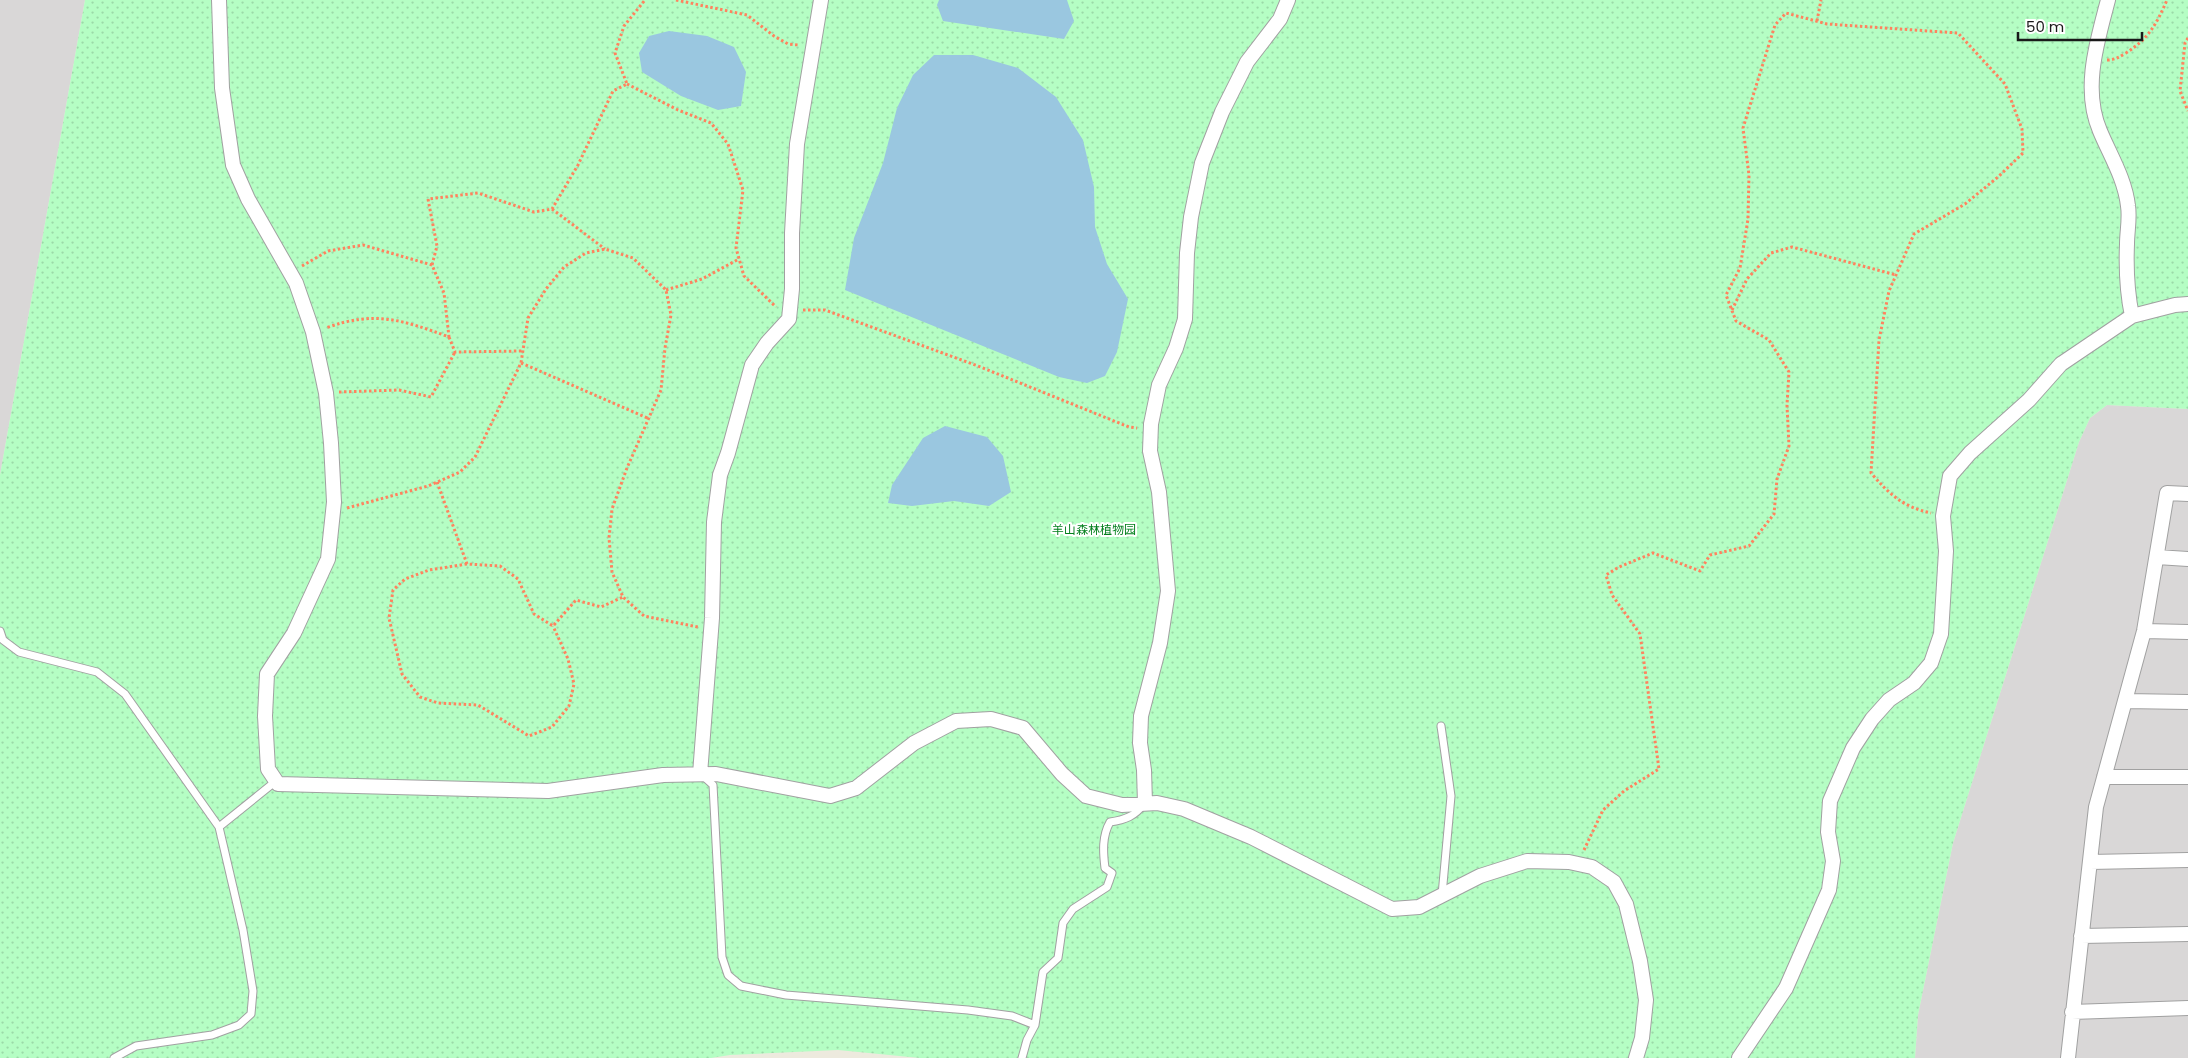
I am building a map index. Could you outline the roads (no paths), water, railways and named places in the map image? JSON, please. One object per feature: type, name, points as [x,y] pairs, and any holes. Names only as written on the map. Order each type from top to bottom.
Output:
[{"type":"street","points":[[219,0],[222,88],[233,164],[248,199],[290,272],[314,332],[326,393],[331,444],[333,512],[328,559],[294,633],[267,674],[265,716],[268,769],[278,784],[548,791],[663,775],[716,774],[830,796],[856,788],[914,743],[956,722],[991,719],[1023,728],[1062,774],[1086,796],[1122,805],[1157,802],[1184,809],[1251,837],[1392,909],[1419,907],[1480,876],[1528,861],[1578,863],[1592,867],[1614,882],[1626,904],[1640,961],[1646,1000],[1642,1038],[1636,1058]]},
{"type":"street","points":[[700,774],[712,629],[714,522],[720,475],[728,454],[752,365],[789,315],[797,144],[821,0]]},
{"type":"street","points":[[1145,803],[1144,770],[1140,742],[1141,716],[1160,643],[1168,591],[1159,492],[1150,452],[1151,430],[1159,385],[1176,348],[1185,320],[1187,253],[1191,217],[1202,163],[1222,112],[1247,62],[1280,19],[1288,0]]},
{"type":"street","points":[[2108,0],[2094,60],[2092,74],[2093,105],[2100,130],[2111,151],[2128,206],[2127,283],[2132,316]]},
{"type":"street","points":[[1739,1058],[1786,988],[1829,890],[1833,861],[1828,832],[1830,801],[1853,748],[1872,719],[1889,700],[1914,683],[1931,663],[1941,634],[1945,594],[1946,551],[1944,516],[1950,476],[1970,453],[2030,400],[2062,364],[2132,316],[2175,305],[2188,304]]},
{"type":"street","points":[[2068,1058],[2096,807],[2144,631],[2167,493],[2188,494]]},
{"type":"street","points":[[2157,557],[2188,558]]},
{"type":"street","points":[[2144,631],[2188,632]]},
{"type":"street","points":[[2125,701],[2188,702]]},
{"type":"street","points":[[2104,777],[2188,777]]},
{"type":"street","points":[[2090,862],[2188,860]]},
{"type":"street","points":[[2081,936],[2188,934]]},
{"type":"street","points":[[2072,1012],[2188,1008]]},
{"type":"lane","points":[[0,631],[2,640],[19,652],[97,672],[125,694],[219,827],[243,930],[253,991],[251,1014],[239,1025],[212,1035],[136,1046],[114,1058]]},
{"type":"lane","points":[[1441,726],[1451,796],[1442,896]]},
{"type":"lane","points":[[700,774],[713,785],[722,957],[728,975],[741,986],[786,995],[968,1010],[1012,1016],[1035,1025]]},
{"type":"lane","points":[[219,827],[276,781]]},
{"type":"lane","points":[[1022,1058],[1027,1040],[1035,1025],[1043,972],[1058,958],[1063,923],[1073,909],[1107,887],[1110,880],[1112,873],[1105,868],[1104,859],[1106,830],[1110,822],[1125,820],[1138,811],[1145,803]]},
{"type":"water","points":[[939,0],[1067,0],[1074,21],[1064,39],[943,21],[937,5]]},
{"type":"water","points":[[669,31],[707,36],[734,47],[746,72],[741,106],[718,110],[681,96],[642,72],[639,53],[649,36]]},
{"type":"water","points":[[934,55],[973,55],[1018,68],[1056,97],[1083,140],[1094,187],[1095,227],[1107,264],[1128,299],[1117,352],[1105,376],[1087,383],[1059,377],[845,290],[854,238],[883,163],[897,108],[913,75]]},
{"type":"water","points":[[945,426],[987,437],[1003,456],[1011,492],[989,506],[954,501],[912,506],[888,503],[892,485],[923,438]]},
{"type":"park label","name":"羊山森林植物园","points":[[1094,529]]}]
